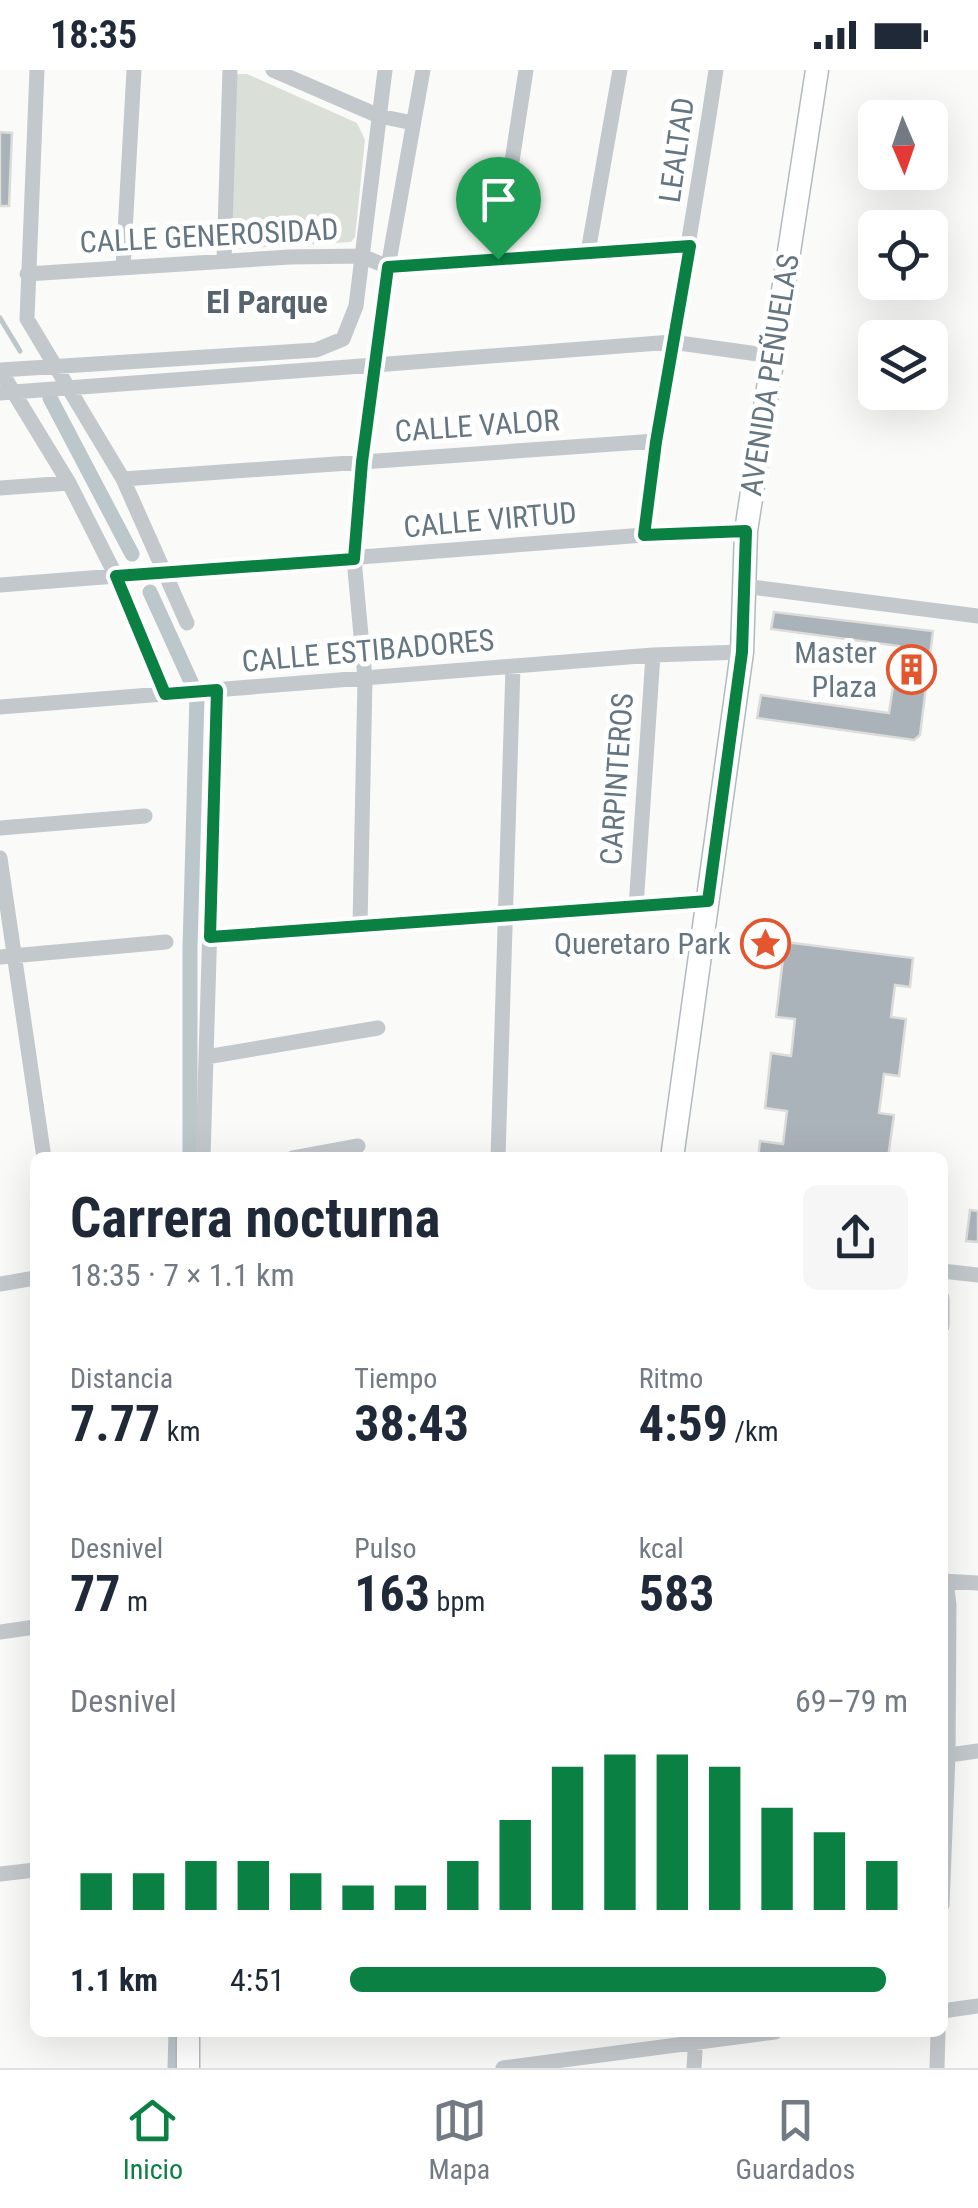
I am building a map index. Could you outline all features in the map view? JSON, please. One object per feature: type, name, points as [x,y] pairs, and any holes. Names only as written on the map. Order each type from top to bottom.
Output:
[{"type":"street","points":[[37,70],[27,319],[123,480],[187,623]]},
{"type":"street","points":[[123,268],[134,70]]},
{"type":"street","points":[[224,261],[230,70]]},
{"type":"street","points":[[273,70],[379,116],[413,123]]},
{"type":"street","points":[[165,694],[116,576],[69,482],[6,393],[0,370],[316,350],[343,339],[356,306],[385,70]]},
{"type":"street","points":[[360,926],[365,679],[354,559],[362,462],[388,267],[423,70]]},
{"type":"street","points":[[498,259],[526,70]]},
{"type":"street","points":[[588,252],[620,70]]},
{"type":"street","name":"LEALTAD","points":[[644,535],[716,70]]},
{"type":"street","name":"AVENIDA PEÑUELAS","points":[[669,1152],[742,652],[746,531],[817,70]]},
{"type":"street","name":"CALLE GENEROSIDAD","points":[[27,274],[362,256],[388,267],[690,246]]},
{"type":"street","points":[[6,393],[672,342],[772,356]]},
{"type":"street","name":"CALLE VALOR","points":[[123,480],[656,442]]},
{"type":"street","points":[[0,488],[69,482]]},
{"type":"street","name":"CALLE VIRTUD","points":[[0,585],[644,535],[746,531]]},
{"type":"street","points":[[743,586],[978,616]]},
{"type":"street","name":"CALLE ESTIBADORES","points":[[0,706],[742,652]]},
{"type":"street","name":"CARPINTEROS","points":[[636,907],[653,656]]},
{"type":"street","points":[[498,1152],[512,666]]},
{"type":"street","points":[[202,1152],[214,690]]},
{"type":"street","points":[[0,828],[145,816]]},
{"type":"street","points":[[0,858],[8,956],[43,1152]]},
{"type":"street","points":[[210,937],[708,901]]},
{"type":"street","points":[[8,956],[166,942]]},
{"type":"street","points":[[206,1058],[378,1028]]},
{"type":"street","points":[[325,1152],[358,1146]]},
{"type":"street","points":[[948,1272],[978,1275]]},
{"type":"street","points":[[0,1284],[30,1279]]},
{"type":"street","points":[[948,1581],[978,1583]]},
{"type":"street","points":[[948,1601],[948,1643]]},
{"type":"street","points":[[0,1632],[30,1628]]},
{"type":"street","points":[[948,1755],[978,1751]]},
{"type":"street","points":[[0,1874],[30,1871]]},
{"type":"street","points":[[948,2010],[978,2006]]},
{"type":"street","points":[[188,2037],[188,2068]]},
{"type":"street","points":[[937,2068],[938,2037]]},
{"type":"street","points":[[503,2068],[696,2038],[694,2068]]},
{"type":"shaded area","points":[[238,74],[247,74],[357,123],[365,140],[355,237],[351,242],[232,249],[234,80]]},
{"type":"building","points":[[0,132],[12,133],[9,206],[0,206]]},
{"type":"building","name":"Master Plaza","points":[[774,612],[933,631],[920,735],[914,740],[757,718],[761,695],[889,713],[899,646],[771,629]]},
{"type":"building","points":[[785,942],[913,958],[910,987],[895,985],[891,1017],[906,1019],[899,1076],[884,1074],[879,1113],[894,1115],[889,1152],[759,1152],[760,1141],[783,1144],[787,1111],[765,1108],[771,1053],[791,1056],[795,1019],[776,1017]]},
{"type":"building","points":[[970,1210],[978,1211],[978,1242],[966,1241]]},
{"type":"waterway","points":[[0,318],[20,351]]},
{"type":"waterway","points":[[50,398],[132,554]]},
{"type":"waterway","points":[[150,592],[197,695],[190,948],[190,1152]]},
{"type":"waterway","points":[[175,2068],[176,2037]]},
{"type":"place","name":"Master Plaza","points":[[912,670]]},
{"type":"place","name":"Queretaro Park","points":[[766,944]]},
{"type":"district","name":"El Parque","points":[[267,302]]},
{"type":"route","points":[[690,246],[644,535],[746,531],[742,652],[708,901],[210,937],[217,690],[165,694],[116,576],[354,559],[362,462],[388,267],[498,259],[690,246]]}]
